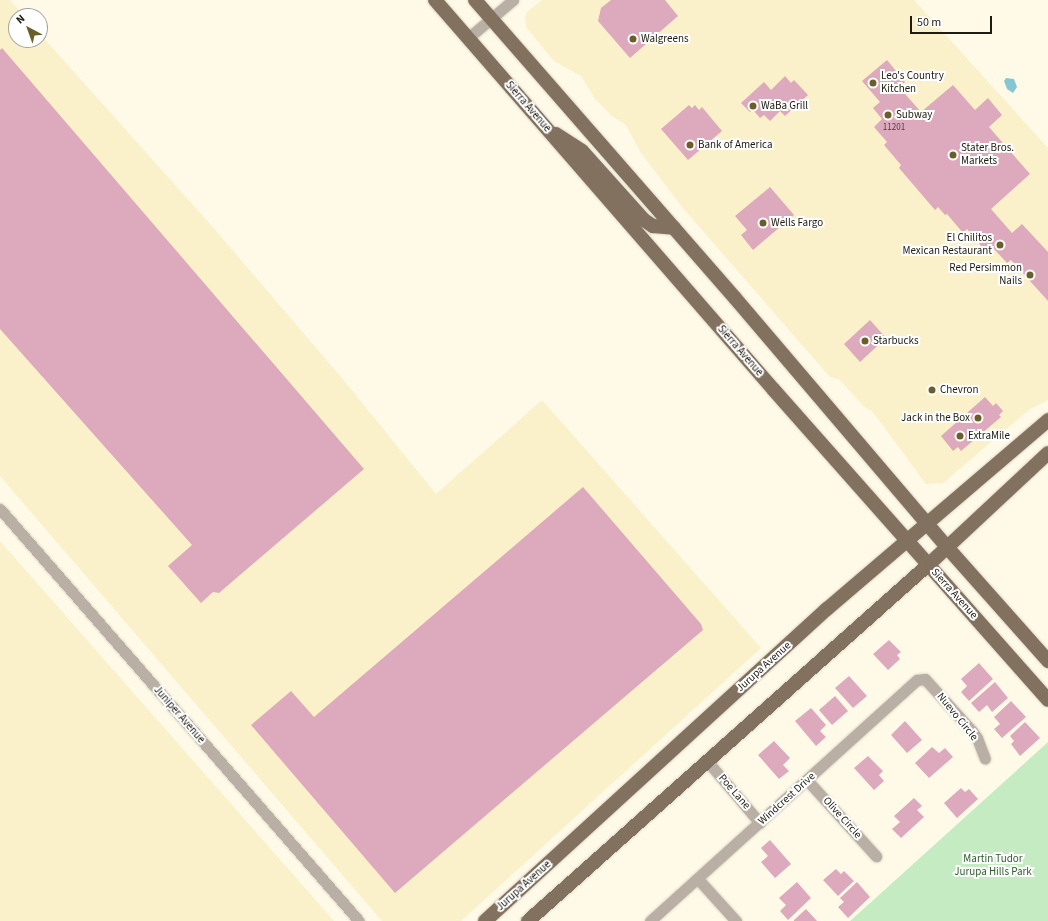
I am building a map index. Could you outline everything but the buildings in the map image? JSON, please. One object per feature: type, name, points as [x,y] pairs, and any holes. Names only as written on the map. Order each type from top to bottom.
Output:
[{"type":"main road","name":"Sierra Avenue","points":[[435,0],[782,399],[1048,700]]},
{"type":"main road","points":[[475,0],[674,228],[946,546],[1048,661]]},
{"type":"main road","points":[[544,126],[582,151],[644,220],[653,226],[674,228]]},
{"type":"main road","name":"Jurupa Avenue","points":[[485,921],[827,609],[1048,420]]},
{"type":"main road","points":[[528,921],[928,565],[946,546],[1048,453]]},
{"type":"street","points":[[468,38],[514,0]]},
{"type":"street","name":"Juniper Avenue","points":[[0,509],[359,921]]},
{"type":"street","name":"Nuevo Circle","points":[[925,679],[972,731],[977,738],[985,759]]},
{"type":"street","name":"Windcrest Drive","points":[[650,921],[915,682],[925,679]]},
{"type":"street","name":"Poe Lane","points":[[708,762],[760,822]]},
{"type":"street","name":"Olive Circle","points":[[807,780],[876,856]]},
{"type":"street","points":[[698,879],[736,921]]},
{"type":"shaded area","points":[[0,0],[10,0],[17,8],[8,8],[8,48],[48,48],[48,43],[211,225],[346,383],[436,494],[542,400],[761,648],[461,921],[382,921],[0,476]]},
{"type":"shaded area","points":[[542,0],[914,0],[1048,148],[1048,400],[1030,409],[943,483],[926,484],[872,411],[864,407],[840,380],[830,377],[682,207],[641,153],[626,125],[612,116],[595,99],[581,76],[554,61],[526,27],[525,18],[527,12]]},
{"type":"shaded area","points":[[0,541],[334,921],[0,921]]},
{"type":"green space","name":"Martin Tudor Jurupa Hills Park","points":[[1048,742],[1048,921],[850,921],[880,894]]},
{"type":"water","points":[[1006,78],[1014,79],[1017,87],[1013,93],[1007,89],[1004,81]]},
{"type":"place","name":"Walgreens","points":[[633,39]]},
{"type":"place","name":"Leo's Country Kitchen","points":[[873,83]]},
{"type":"place","name":"WaBa Grill","points":[[753,106]]},
{"type":"place","name":"Subway","points":[[888,115]]},
{"type":"place","name":"Bank of America","points":[[690,145]]},
{"type":"place","name":"Stater Bros. Markets","points":[[953,155]]},
{"type":"place","name":"Wells Fargo","points":[[763,223]]},
{"type":"place","name":"El Chilitos Mexican Restaurant","points":[[1000,245]]},
{"type":"place","name":"Red Persimmon Nails","points":[[1030,275]]},
{"type":"place","name":"Starbucks","points":[[865,341]]},
{"type":"place","name":"Chevron","points":[[932,390]]},
{"type":"place","name":"Jack in the Box","points":[[978,418]]},
{"type":"place","name":"ExtraMile","points":[[960,436]]}]
